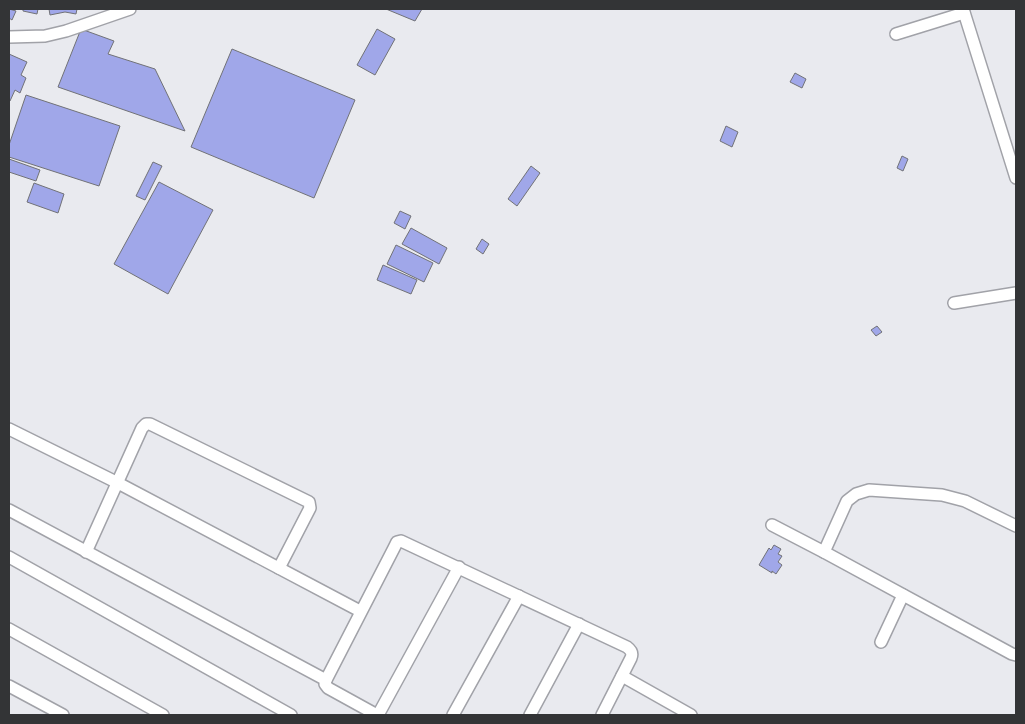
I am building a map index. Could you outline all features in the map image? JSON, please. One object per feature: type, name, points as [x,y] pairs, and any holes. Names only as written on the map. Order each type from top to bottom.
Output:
[{"type":"street","points":[[9,37],[45,36],[66,31],[130,9]]},
{"type":"street","points":[[896,34],[963,11],[1016,178]]},
{"type":"street","points":[[954,302],[1016,293]]},
{"type":"street","points":[[86,552],[142,428],[146,424],[150,424],[308,501],[310,508],[279,568]]},
{"type":"street","points":[[9,429],[118,483],[360,611]]},
{"type":"street","points":[[824,552],[847,501],[856,494],[869,490],[942,495],[965,501],[1016,526]]},
{"type":"street","points":[[9,510],[326,680]]},
{"type":"street","points":[[772,525],[1016,655]]},
{"type":"street","points":[[459,568],[377,715],[328,688],[325,684],[326,680],[360,611],[400,541],[459,568],[579,624],[627,647],[632,655],[602,715]]},
{"type":"street","points":[[9,557],[291,715]]},
{"type":"street","points":[[881,642],[904,595]]},
{"type":"street","points":[[453,715],[519,596]]},
{"type":"street","points":[[530,715],[579,624]]},
{"type":"street","points":[[9,629],[163,715]]},
{"type":"street","points":[[622,676],[691,715]]},
{"type":"street","points":[[9,686],[63,715]]},
{"type":"building","points":[[9,9],[16,11],[12,20],[9,18]]},
{"type":"building","points":[[23,9],[38,9],[37,14],[23,11]]},
{"type":"building","points":[[49,9],[77,9],[76,14],[65,12],[50,15]]},
{"type":"building","points":[[386,9],[422,9],[415,21]]},
{"type":"building","points":[[81,29],[114,41],[108,54],[155,69],[185,131],[58,87]]},
{"type":"building","points":[[377,29],[395,39],[375,75],[357,65]]},
{"type":"building","points":[[232,49],[355,100],[314,198],[191,147]]},
{"type":"building","points":[[9,54],[27,62],[21,75],[26,78],[20,93],[15,90],[10,101],[9,100]]},
{"type":"building","points":[[795,73],[806,79],[802,88],[790,82]]},
{"type":"building","points":[[26,95],[120,126],[99,186],[9,157],[9,145]]},
{"type":"building","points":[[726,126],[738,132],[732,147],[720,141]]},
{"type":"building","points":[[902,156],[908,159],[903,171],[897,168]]},
{"type":"building","points":[[9,159],[40,170],[36,181],[9,172]]},
{"type":"building","points":[[153,162],[162,166],[145,200],[136,196]]},
{"type":"building","points":[[531,166],[540,173],[517,206],[508,199]]},
{"type":"building","points":[[159,182],[213,210],[168,294],[114,264]]},
{"type":"building","points":[[34,183],[64,194],[58,213],[27,202]]},
{"type":"building","points":[[400,211],[411,216],[405,229],[394,223]]},
{"type":"building","points":[[411,228],[447,248],[439,264],[402,244]]},
{"type":"building","points":[[482,239],[489,244],[483,254],[476,249]]},
{"type":"building","points":[[396,245],[433,263],[424,282],[387,264]]},
{"type":"building","points":[[383,265],[417,280],[411,294],[377,280]]},
{"type":"building","points":[[877,326],[882,332],[876,336],[871,330]]},
{"type":"building","points":[[774,545],[781,549],[778,554],[782,556],[778,562],[782,565],[776,574],[759,565],[769,548],[771,550]]}]
